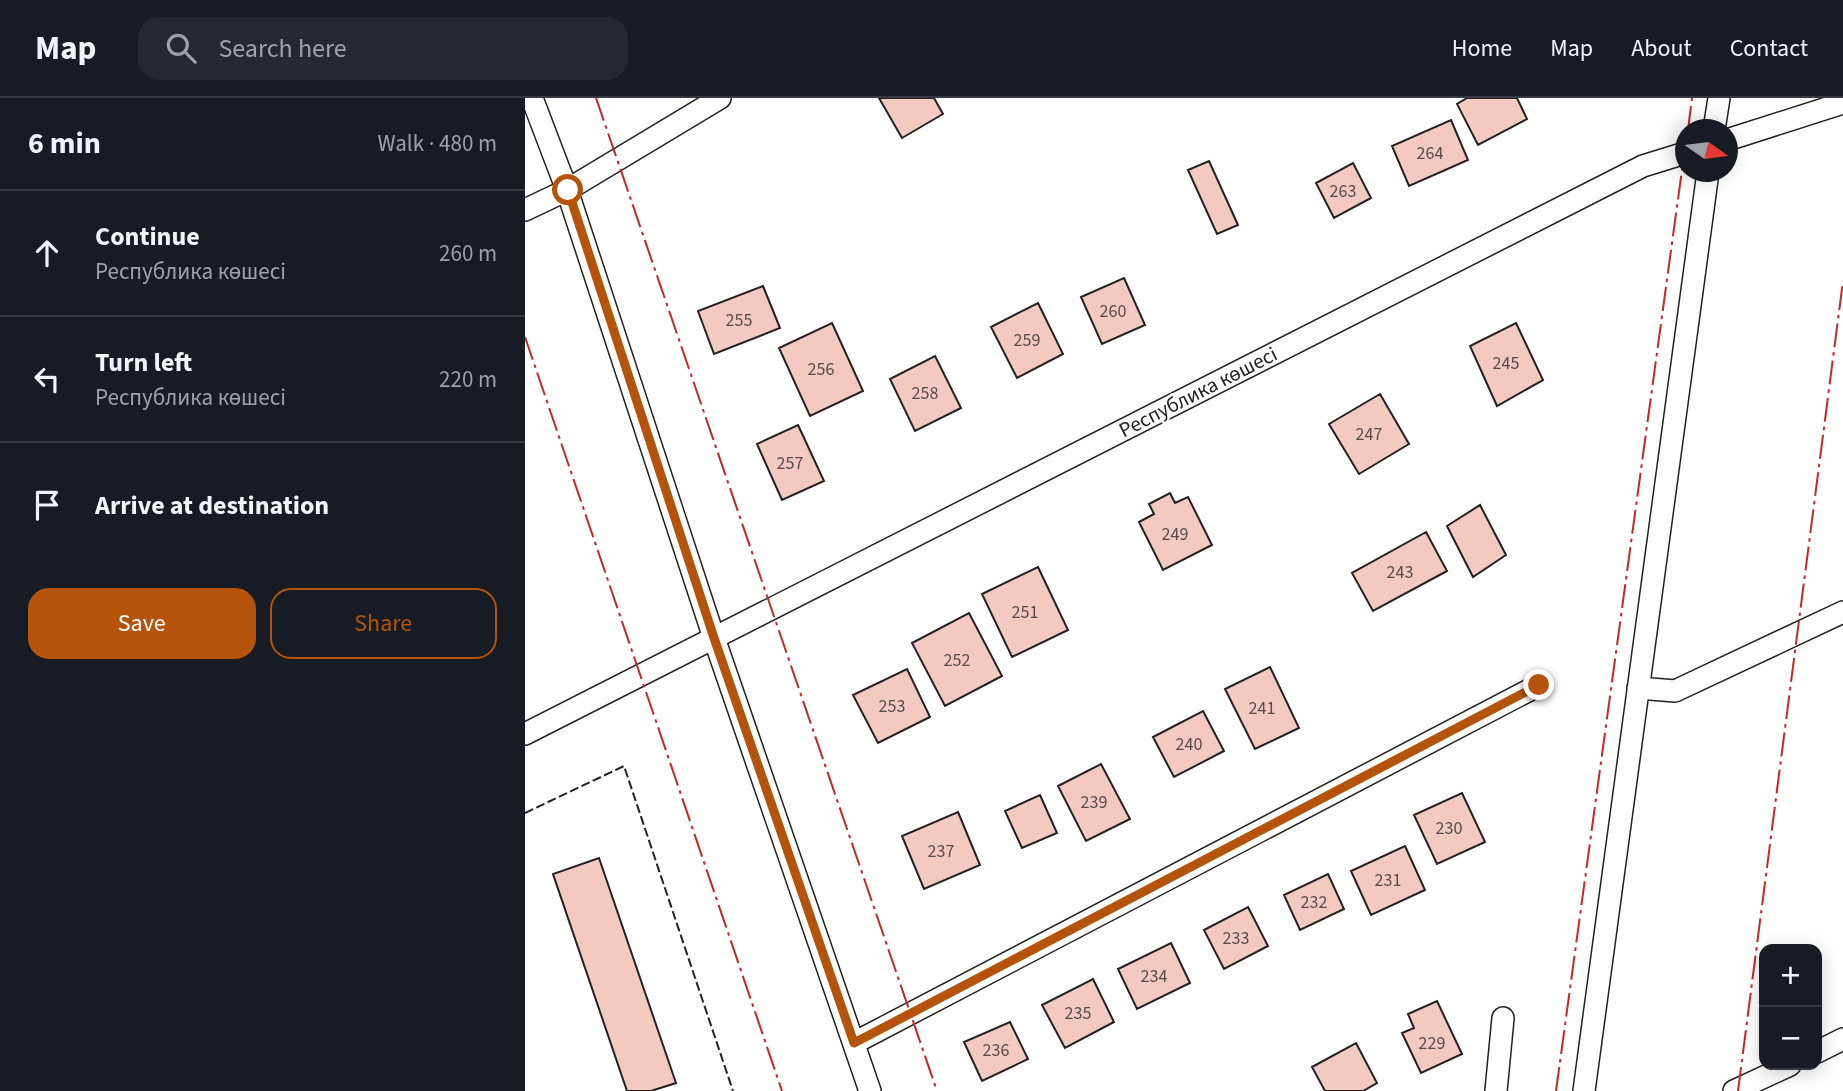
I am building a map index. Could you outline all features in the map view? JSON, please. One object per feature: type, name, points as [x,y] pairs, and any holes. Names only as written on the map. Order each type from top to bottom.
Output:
[{"type":"street","points":[[532,98],[568,190],[714,638],[870,1091]]},
{"type":"street","points":[[525,210],[568,190],[720,98]]},
{"type":"street","points":[[1716,119],[1719,98]]},
{"type":"street","points":[[1738,136],[1843,103]]},
{"type":"street","name":"Республика көшесі","points":[[525,734],[1643,166],[1675,156]]},
{"type":"street","points":[[1584,1091],[1707,182]]},
{"type":"street","points":[[1638,688],[1675,691],[1843,612]]},
{"type":"street","points":[[854,1043],[1539,685]]},
{"type":"street","points":[[1496,1091],[1503,1018]]},
{"type":"street","points":[[1822,1050],[1843,1040]]},
{"type":"street","points":[[1734,1091],[1779,1070]]},
{"type":"building","points":[[879,98],[934,98],[943,114],[902,138]]},
{"type":"building","points":[[1467,98],[1517,98],[1527,119],[1478,145],[1457,104]]},
{"type":"building","points":[[1451,120],[1468,160],[1409,186],[1392,146]]},
{"type":"building","points":[[1209,161],[1238,225],[1217,234],[1188,170]]},
{"type":"building","points":[[1353,163],[1371,198],[1334,218],[1316,183]]},
{"type":"building","points":[[1124,278],[1145,325],[1102,344],[1081,297]]},
{"type":"building","points":[[763,286],[780,328],[714,354],[698,311]]},
{"type":"building","points":[[1038,303],[1063,354],[1017,378],[991,327]]},
{"type":"building","points":[[832,323],[863,391],[810,416],[779,348]]},
{"type":"building","points":[[1516,323],[1543,380],[1497,406],[1470,346]]},
{"type":"building","points":[[935,356],[961,408],[915,431],[890,379]]},
{"type":"building","points":[[1380,394],[1409,444],[1359,474],[1329,424]]},
{"type":"building","points":[[798,425],[824,481],[782,500],[757,444]]},
{"type":"building","points":[[1170,493],[1175,503],[1188,497],[1212,545],[1163,570],[1139,522],[1154,514],[1149,504]]},
{"type":"building","points":[[1480,505],[1506,555],[1473,577],[1447,526]]},
{"type":"building","points":[[1426,532],[1447,571],[1373,611],[1352,573]]},
{"type":"building","points":[[1038,567],[1068,630],[1012,657],[982,594]]},
{"type":"building","points":[[969,613],[1002,676],[945,706],[912,643]]},
{"type":"building","points":[[1270,667],[1299,728],[1255,749],[1225,689]]},
{"type":"building","points":[[907,669],[930,717],[878,743],[853,695]]},
{"type":"building","points":[[1203,711],[1224,751],[1174,777],[1153,737]]},
{"type":"building","points":[[1101,764],[1130,819],[1086,841],[1058,786]]},
{"type":"building","points":[[1462,793],[1485,842],[1437,864],[1414,815]]},
{"type":"building","points":[[1040,795],[1057,833],[1022,848],[1005,811]]},
{"type":"building","points":[[958,812],[980,865],[924,889],[902,836]]},
{"type":"building","points":[[1405,846],[1425,890],[1371,915],[1351,871]]},
{"type":"building","points":[[599,858],[676,1083],[651,1091],[627,1091],[553,874]]},
{"type":"building","points":[[1328,874],[1344,909],[1300,930],[1284,895]]},
{"type":"building","points":[[1248,907],[1268,946],[1224,969],[1204,930]]},
{"type":"building","points":[[1171,943],[1190,983],[1137,1009],[1118,969]]},
{"type":"building","points":[[1093,979],[1114,1022],[1065,1048],[1042,1005]]},
{"type":"building","points":[[1437,1001],[1462,1054],[1421,1073],[1402,1033],[1414,1028],[1408,1014]]},
{"type":"building","points":[[1010,1022],[1028,1059],[982,1081],[964,1042]]},
{"type":"building","points":[[1356,1043],[1377,1083],[1363,1091],[1325,1091],[1312,1067]]},
{"type":"fence","points":[[525,813],[624,766],[733,1091]]},
{"type":"power","points":[[596,98],[937,1091]]},
{"type":"power","points":[[1689,119],[1692,98]]},
{"type":"power","points":[[1556,1091],[1680,182]]},
{"type":"power","points":[[1738,1091],[1843,281]]},
{"type":"power","points":[[525,337],[782,1091]]},
{"type":"route","points":[[568,190],[714,638],[854,1043],[1539,685]]}]
